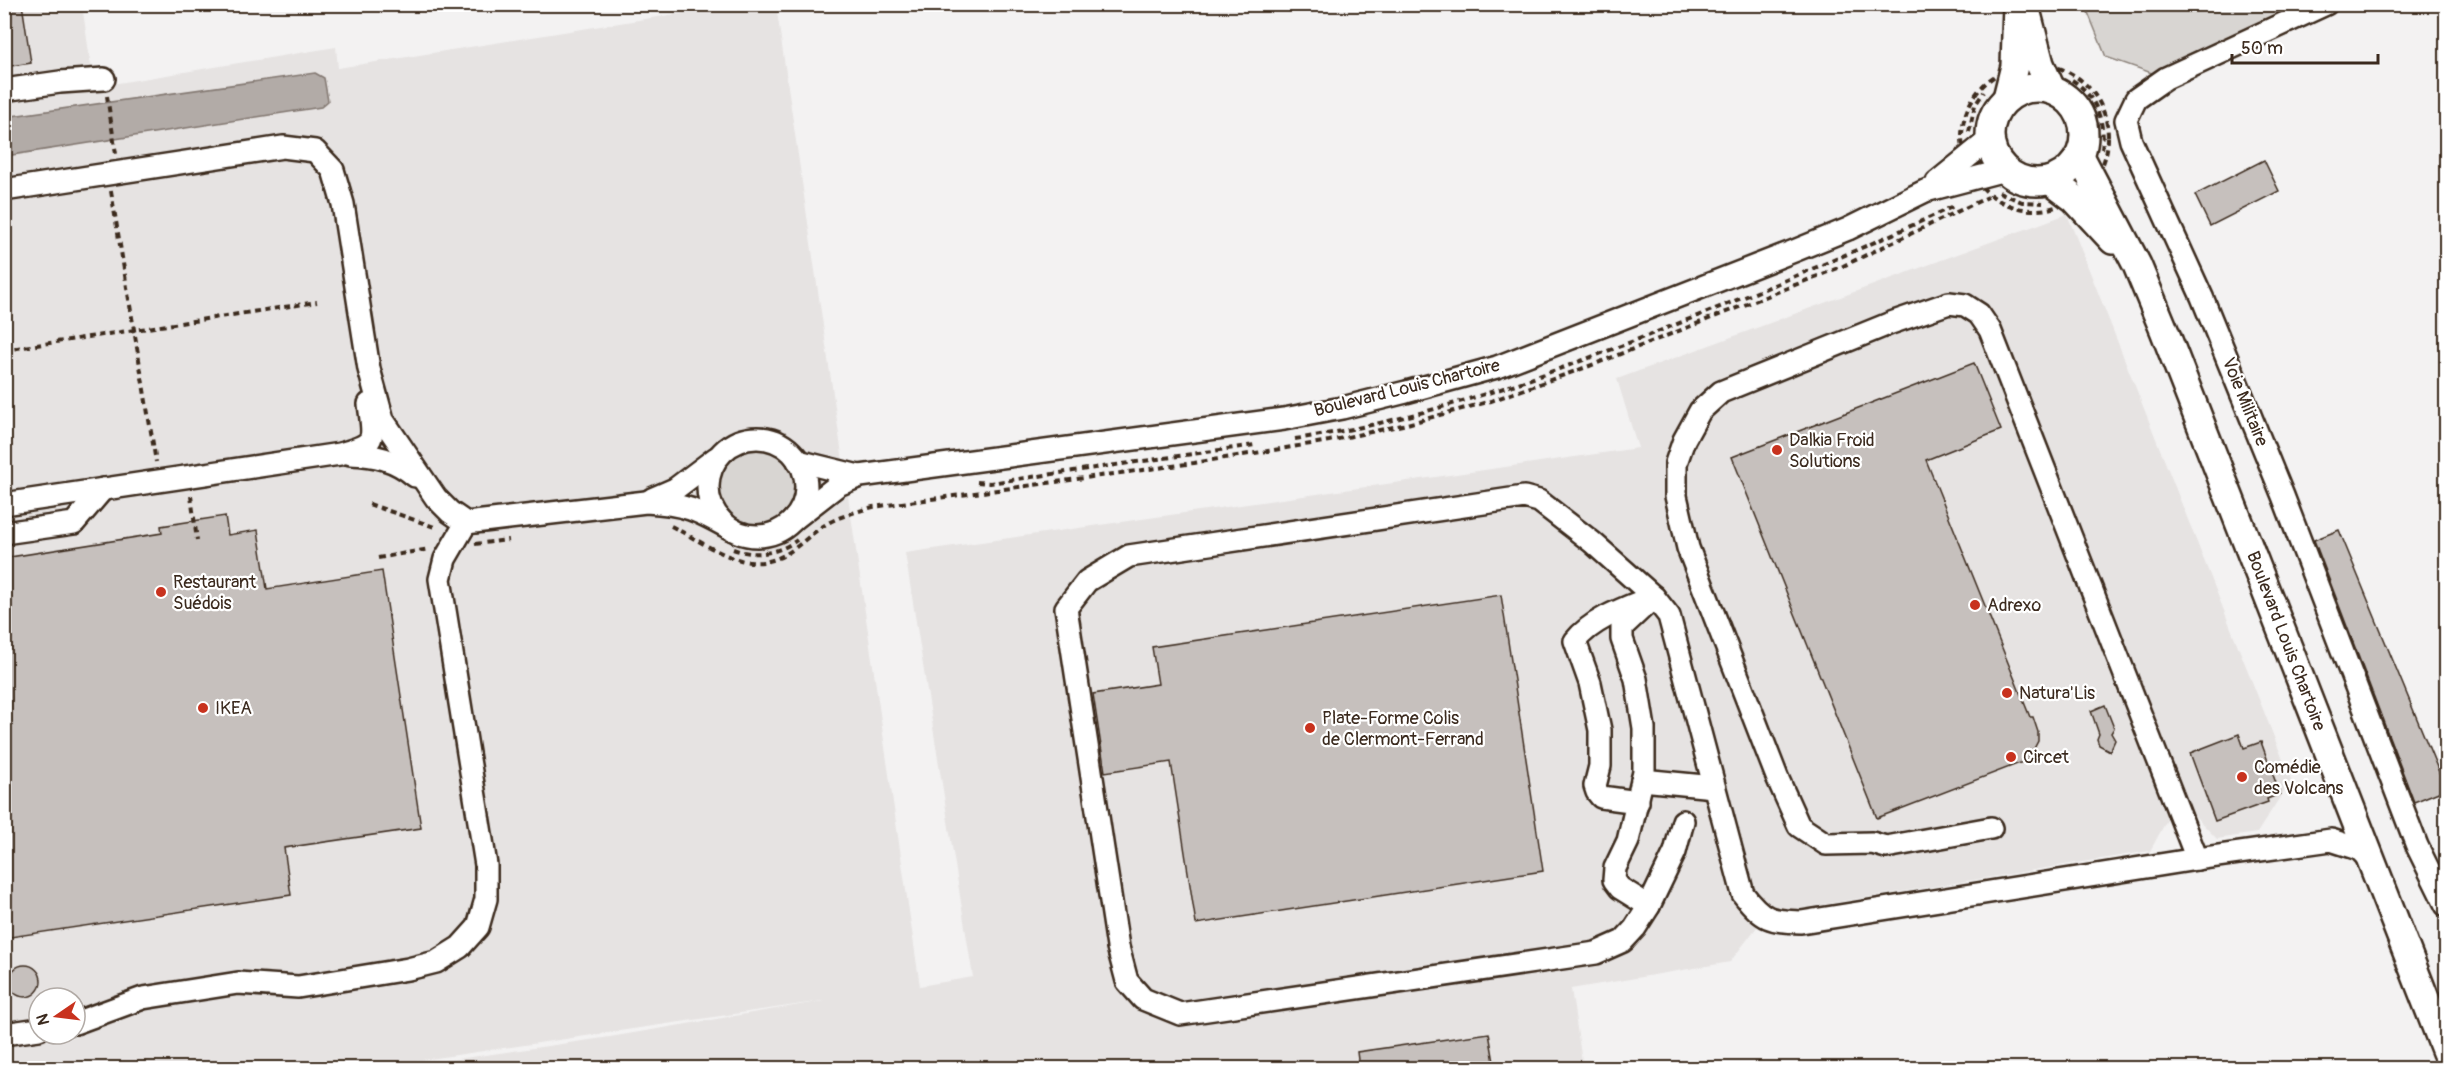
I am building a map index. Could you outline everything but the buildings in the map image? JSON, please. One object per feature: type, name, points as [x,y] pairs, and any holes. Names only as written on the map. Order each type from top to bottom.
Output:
[{"type":"main road","points":[[2007,98],[2020,90],[2036,87],[2018,4]]},
{"type":"main road","points":[[2025,4],[2033,72],[2064,95],[2081,116],[2085,129],[2084,142],[2071,186],[2027,182],[1981,163],[1994,117],[2007,98],[2033,72]]},
{"type":"main road","name":"Boulevard Louis Chartoire","points":[[2071,186],[2136,265],[2446,1052]]},
{"type":"street","name":"Voie Militaire","points":[[2326,4],[2166,78],[2136,99],[2126,120],[2131,141],[2202,297],[2283,496],[2416,846],[2446,905]]},
{"type":"street","points":[[4,90],[60,82],[105,86]]},
{"type":"street","points":[[4,190],[283,147],[315,151],[333,170],[343,204],[369,369],[382,420],[429,488],[450,512],[466,523],[646,502],[676,503],[696,510],[747,536],[764,536],[780,531],[838,485],[860,476]]},
{"type":"street","name":"Boulevard Louis Chartoire","points":[[860,476],[1284,418],[1342,408],[1497,367],[1848,229],[1981,163]]},
{"type":"street","points":[[1991,828],[1886,848],[1872,843],[1826,844],[1799,826],[1688,548],[1676,496],[1676,463],[1684,440],[1700,411],[1721,392],[1891,323],[1949,303],[1965,305],[1979,314],[1990,330],[2197,859]]},
{"type":"street","points":[[4,504],[340,454],[368,445],[373,430],[368,402],[369,369]]},
{"type":"street","points":[[646,502],[675,489],[739,442],[759,438],[774,441],[787,449],[798,461],[804,476],[806,491],[802,507],[793,520]]},
{"type":"street","points":[[721,453],[712,466],[708,479],[708,494],[712,508],[720,520],[731,529]]},
{"type":"street","points":[[340,454],[383,457],[396,463],[429,488]]},
{"type":"street","points":[[798,461],[860,476]]},
{"type":"street","points":[[4,533],[74,523],[103,489]]},
{"type":"street","points":[[1683,821],[1676,852],[1649,906],[1623,941],[1596,953],[1180,1014],[1143,999],[1127,981],[1118,947],[1066,608],[1087,581],[1129,556],[1524,497],[1539,501],[1592,542],[1654,597],[1669,616],[1743,894],[1754,909],[1773,921],[1802,922],[2331,840],[2359,849],[2372,862]]},
{"type":"street","points":[[87,1019],[143,998],[238,983],[298,987],[408,969],[436,962],[460,947],[478,927],[486,899],[486,865],[440,579],[445,559],[466,523]]},
{"type":"street","points":[[1649,906],[1620,888],[1614,880],[1615,868],[1628,841],[1638,802],[1642,780],[1644,728],[1636,679],[1622,639],[1622,627],[1654,597]]},
{"type":"street","points":[[1638,802],[1601,797],[1597,792],[1595,786],[1600,766],[1600,730],[1590,683],[1575,641],[1589,628],[1619,610],[1654,597]]},
{"type":"street","points":[[1642,780],[1714,787]]},
{"type":"street","points":[[2331,840],[2341,824],[2346,795]]},
{"type":"street","points":[[4,1034],[27,1031]]},
{"type":"path","points":[[2061,68],[2079,79],[2094,94],[2104,113],[2108,134],[2105,155],[2098,176],[2022,202],[2006,197],[1992,188],[1981,163],[1962,141],[1964,121],[1970,102],[1982,86],[1997,74],[2033,72],[2061,68]]},
{"type":"path","points":[[105,86],[115,150]]},
{"type":"path","points":[[1981,163],[1991,195],[2007,204],[2041,209],[2071,186]]},
{"type":"path","points":[[109,174],[159,480]]},
{"type":"path","points":[[4,350],[317,302]]},
{"type":"path","points":[[188,476],[197,540]]},
{"type":"path","points":[[378,558],[453,545]]},
{"type":"shaded area","points":[[5,5],[82,5],[94,87],[336,47],[338,68],[732,5],[776,5],[920,986],[973,977],[905,553],[1638,448],[1617,379],[2067,214],[2291,780],[2257,833],[2217,839],[2188,809],[2168,818],[2150,851],[1767,914],[1730,962],[1571,989],[1583,1068],[395,1068],[610,1037],[829,1000],[369,1068],[5,1068]]},
{"type":"shaded area","points":[[2085,5],[2326,5],[2166,78],[2106,57]]},
{"type":"shaded area","points":[[315,73],[324,78],[328,101],[321,107],[5,156],[5,117]]},
{"type":"shaded area","points":[[756,447],[771,450],[784,459],[793,472],[796,487],[793,502],[784,515],[771,524],[756,527],[741,524],[728,515],[719,502],[716,487],[719,472],[728,459],[741,450]]},
{"type":"place","name":"Dalkia Froid Solutions","points":[[1777,450]]},
{"type":"place","name":"Restaurant Suédois","points":[[161,592]]},
{"type":"place","name":"Adrexo","points":[[1975,605]]},
{"type":"place","name":"Natura'Lis","points":[[2007,693]]},
{"type":"place","name":"IKEA","points":[[203,708]]},
{"type":"place","name":"Plate-Forme Colis de Clermont-Ferrand","points":[[1310,728]]},
{"type":"place","name":"Circet","points":[[2011,757]]},
{"type":"place","name":"Comédie des Volcans","points":[[2242,777]]}]
